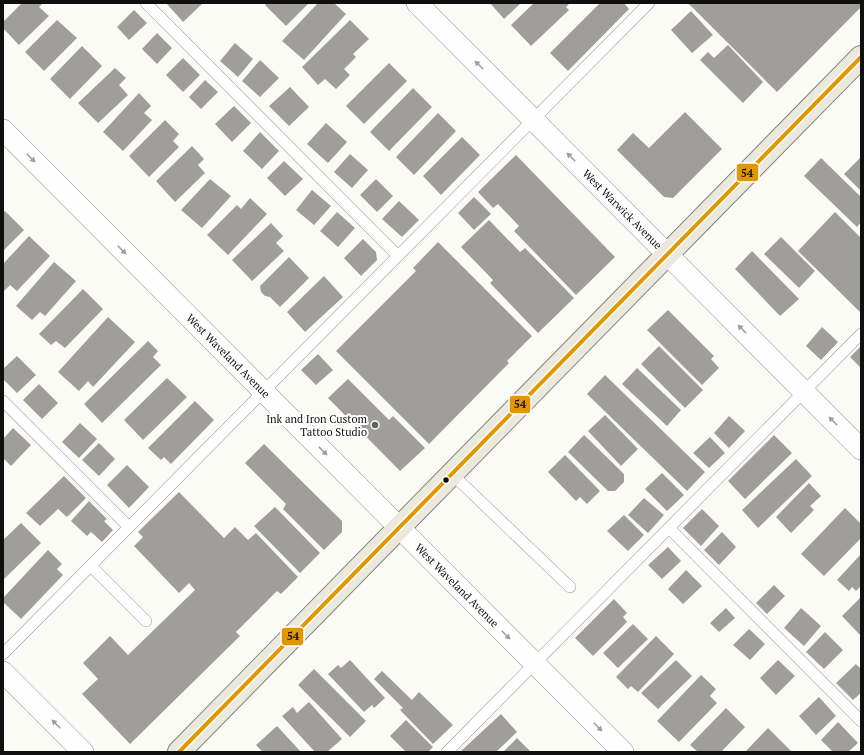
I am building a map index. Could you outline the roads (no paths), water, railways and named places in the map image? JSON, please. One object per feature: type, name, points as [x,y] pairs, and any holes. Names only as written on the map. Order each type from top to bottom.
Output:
[{"type":"main road","points":[[179,752],[861,57]]},
{"type":"street","name":"West Warwick Avenue","points":[[417,3],[861,449]]},
{"type":"street","name":"West Waveland Avenue","points":[[3,130],[623,752]]},
{"type":"street","points":[[3,672],[83,752]]},
{"type":"lane","points":[[146,3],[398,256]]},
{"type":"lane","points":[[3,654],[649,3]]},
{"type":"lane","points":[[447,752],[861,334]]},
{"type":"lane","points":[[3,401],[129,527]]},
{"type":"lane","points":[[452,474],[570,587]]},
{"type":"lane","points":[[668,528],[861,721]]},
{"type":"lane","points":[[91,566],[146,621]]},
{"type":"place","name":"Ink and Iron Custom Tattoo Studio","points":[[375,425]]}]
